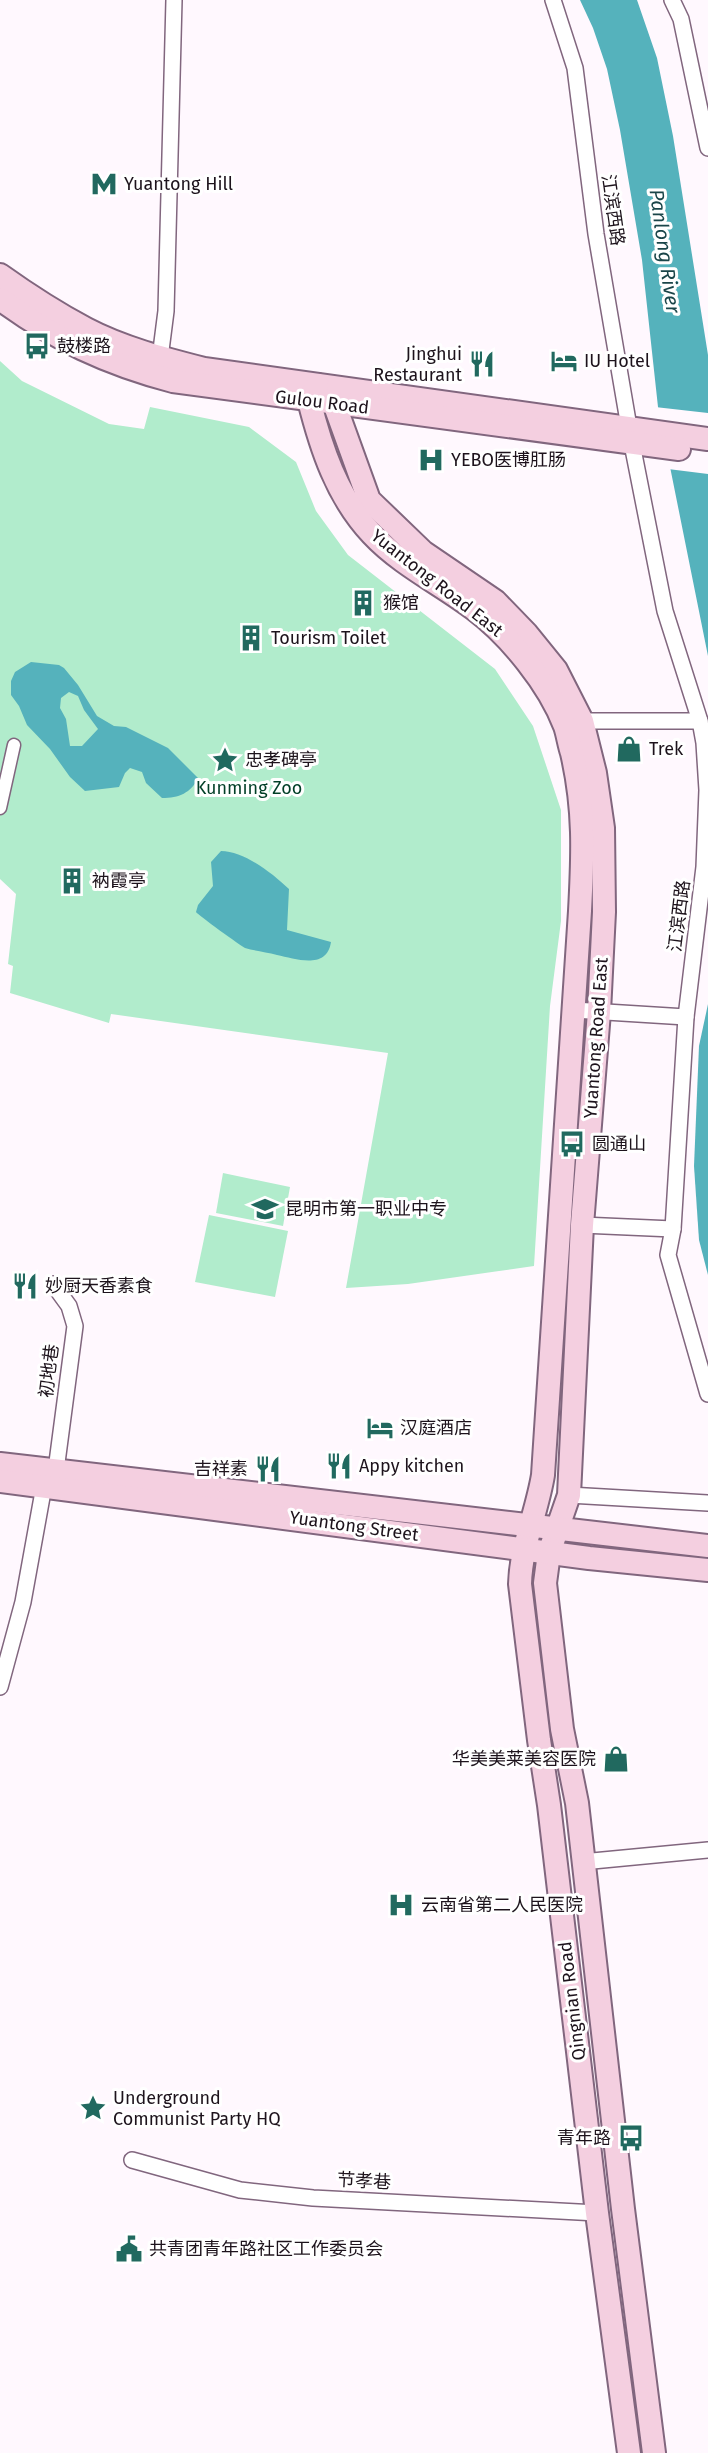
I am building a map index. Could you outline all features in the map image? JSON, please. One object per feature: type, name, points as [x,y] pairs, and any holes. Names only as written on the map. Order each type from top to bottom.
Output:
[{"type":"main road","name":"Gulou Road","points":[[0,275],[39,302],[88,330],[160,358],[313,392],[631,436]]},
{"type":"main road","name":"Gulou Road","points":[[0,299],[31,322],[80,349],[138,372],[201,387],[313,392]]},
{"type":"main road","name":"Yuantong Road East","points":[[313,392],[334,403],[369,500],[423,552],[495,602],[526,633],[556,670],[582,721],[595,773],[603,828],[604,912],[599,1012],[582,1225],[569,1495],[549,1552]]},
{"type":"main road","name":"Yuantong Road East","points":[[313,392],[319,438],[345,500],[372,534],[398,557],[476,610],[509,641],[541,681],[565,726],[576,772],[584,831],[543,1475],[539,1499],[524,1548]]},
{"type":"main road","name":"Gulou Road","points":[[334,403],[660,439]]},
{"type":"main road","points":[[660,439],[708,438]]},
{"type":"main road","points":[[660,439],[708,453]]},
{"type":"main road","name":"Yuantong Street","points":[[0,1464],[50,1478],[589,1558],[708,1570]]},
{"type":"main road","name":"Yuantong Street","points":[[0,1481],[50,1478],[530,1525],[708,1546]]},
{"type":"main road","name":"Qingnian Road","points":[[524,1548],[520,1584],[549,1805],[597,2213],[629,2453]]},
{"type":"main road","name":"Qingnian Road","points":[[549,1552],[545,1583],[562,1729],[577,1803],[621,2198],[654,2453]]},
{"type":"street","points":[[160,358],[166,311],[174,0]]},
{"type":"street","name":"江滨西路","points":[[553,0],[575,68],[596,234],[631,436],[665,611],[700,721],[704,743],[707,790],[704,867],[686,1017],[673,1229],[668,1254],[708,1394]]},
{"type":"street","points":[[672,0],[681,19],[708,148]]},
{"type":"street","points":[[582,721],[700,721]]},
{"type":"street","points":[[0,808],[14,745]]},
{"type":"street","points":[[574,1010],[686,1017]]},
{"type":"street","points":[[582,1225],[673,1229]]},
{"type":"street","name":"初地巷","points":[[0,1687],[23,1602],[50,1478],[75,1326],[69,1306],[53,1284]]},
{"type":"street","points":[[569,1495],[708,1503]]},
{"type":"street","points":[[582,1862],[708,1850]]},
{"type":"street","name":"节孝巷","points":[[132,2160],[240,2190],[313,2198],[597,2213]]},
{"type":"green space","name":"Kunming Zoo","points":[[0,361],[22,381],[109,424],[144,429],[150,407],[249,427],[296,462],[316,511],[348,555],[495,669],[533,726],[561,810],[561,921],[550,1006],[534,1266],[408,1284],[346,1288],[388,1053],[111,1014],[109,1023],[10,993],[13,966],[8,964],[16,894],[0,879]]},
{"type":"green space","points":[[223,1173],[290,1187],[283,1226],[216,1213]]},
{"type":"green space","points":[[209,1215],[288,1231],[275,1297],[195,1282]]},
{"type":"water","name":"Panlong River","points":[[580,0],[637,0],[657,58],[673,136],[708,355],[708,656],[658,407],[642,260],[620,130],[607,69],[593,28]]},
{"type":"water","points":[[31,662],[59,665],[78,685],[97,716],[114,726],[126,727],[168,748],[198,778],[184,794],[162,798],[146,783],[142,772],[130,768],[125,773],[119,787],[85,791],[70,777],[50,749],[27,725],[19,706],[11,695],[11,681],[15,672]],"holes":[[[69,692],[78,696],[84,710],[98,729],[82,746],[70,746],[66,719],[60,708],[61,698]]]},
{"type":"water","points":[[221,851],[248,859],[289,889],[287,930],[331,942],[324,956],[301,960],[245,948],[196,912],[198,905],[213,886],[211,862]]},
{"type":"water","points":[[708,1004],[708,1275],[699,1240],[694,1166],[699,1046]]},
{"type":"pier","points":[[655,407],[708,413],[708,474],[668,469]]},
{"type":"place","name":"Yuantong Hill","points":[[104,184]]},
{"type":"place","name":"鼓楼路","points":[[37,346]]},
{"type":"place","name":"IU Hotel","points":[[564,361]]},
{"type":"place","name":"Jinghui Restaurant","points":[[482,364]]},
{"type":"place","name":"YEBO医博肛肠","points":[[431,460]]},
{"type":"place","name":"猴馆","points":[[363,603]]},
{"type":"place","name":"Tourism Toilet","points":[[251,638]]},
{"type":"place","name":"Trek","points":[[629,749]]},
{"type":"place","name":"忠孝碑亭","points":[[225,760]]},
{"type":"place","name":"衲霞亭","points":[[72,881]]},
{"type":"place","name":"圆通山","points":[[572,1144]]},
{"type":"place","name":"昆明市第一职业中专","points":[[265,1209]]},
{"type":"place","name":"妙厨天香素食","points":[[25,1286]]},
{"type":"place","name":"汉庭酒店","points":[[380,1428]]},
{"type":"place","name":"Appy kitchen","points":[[339,1466]]},
{"type":"place","name":"吉祥素","points":[[268,1469]]},
{"type":"place","name":"华美美莱美容医院","points":[[616,1759]]},
{"type":"place","name":"云南省第二人民医院","points":[[401,1905]]},
{"type":"place","name":"Underground Communist Party HQ","points":[[93,2108]]},
{"type":"place","name":"青年路","points":[[631,2138]]},
{"type":"place","name":"共青团青年路社区工作委员会","points":[[129,2249]]}]
